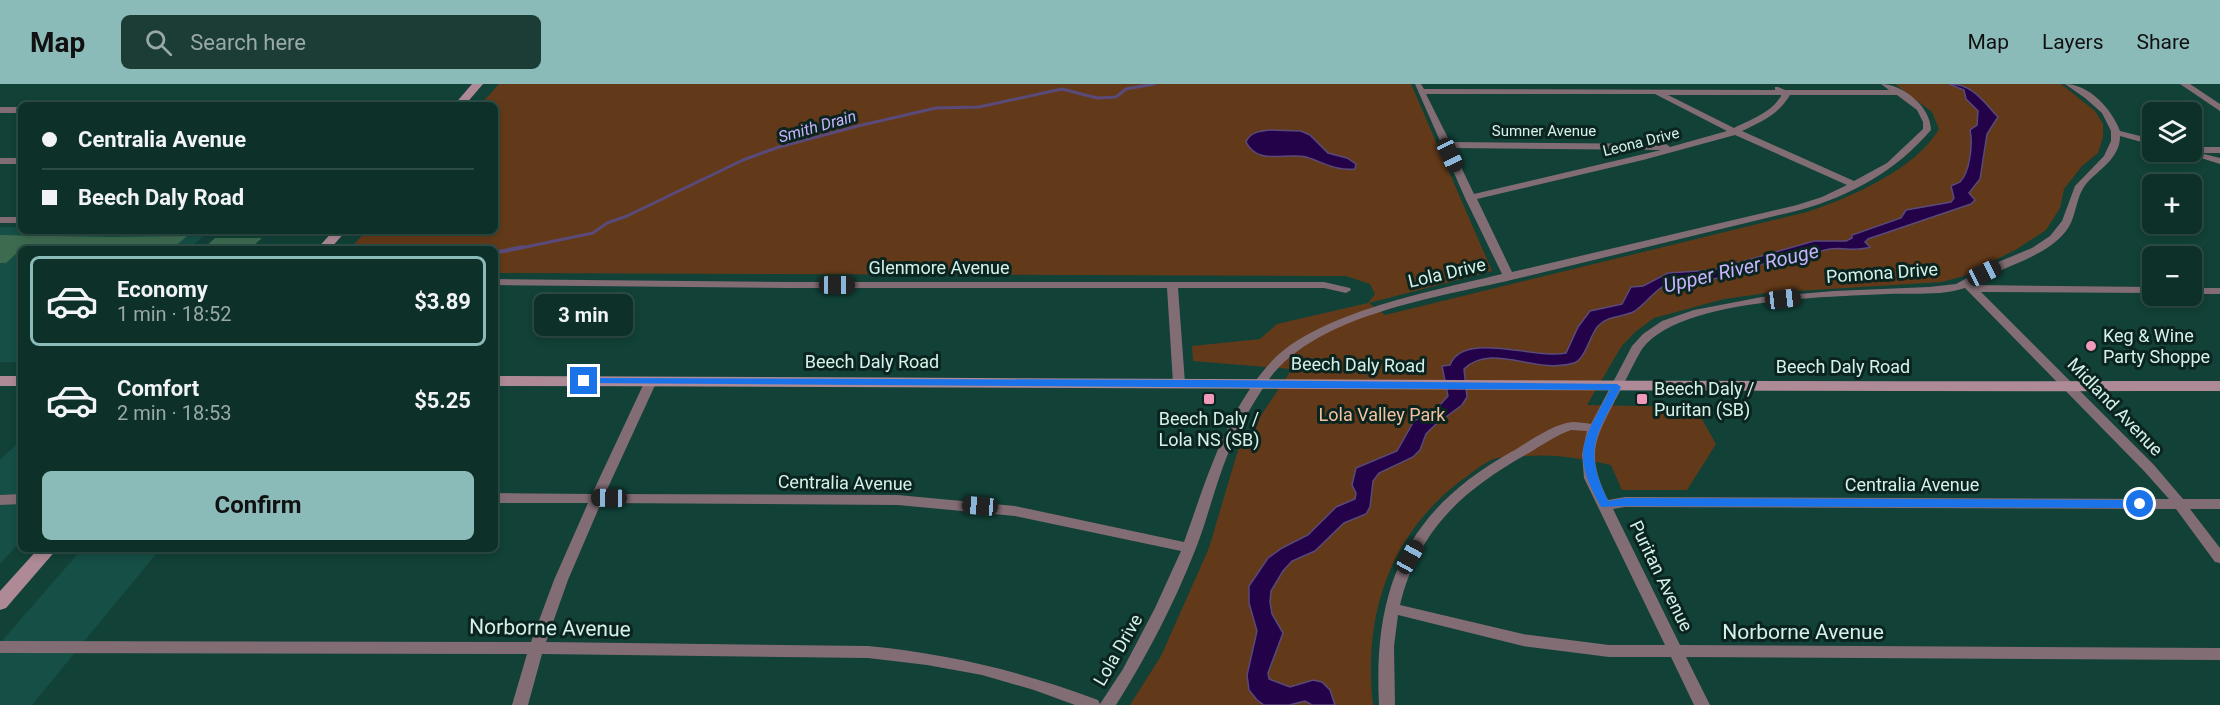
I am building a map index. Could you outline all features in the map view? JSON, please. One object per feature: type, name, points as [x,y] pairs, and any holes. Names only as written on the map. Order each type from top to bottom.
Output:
[{"type":"main road","points":[[462,102],[478,84]]},
{"type":"main road","points":[[326,246],[336,234]]},
{"type":"main road","points":[[0,381],[18,381]]},
{"type":"main road","name":"Beech Daly Road","points":[[498,381],[1260,383],[1617,387],[2220,386]]},
{"type":"main road","points":[[0,603],[45,552]]},
{"type":"street","points":[[1643,84],[1735,132],[1856,185]]},
{"type":"street","points":[[1769,84],[1783,92]]},
{"type":"street","name":"Lola Drive","points":[[1107,705],[1147,640],[1189,548],[1221,454],[1260,383],[1276,363],[1286,355],[1306,340],[1343,322],[1411,299],[1800,207],[1856,185],[1890,165],[1927,130],[1927,122],[1922,112],[1885,84]]},
{"type":"street","points":[[2069,84],[2101,106],[2113,121],[2115,132],[2142,139]]},
{"type":"street","points":[[2184,84],[2220,108]]},
{"type":"street","points":[[1509,277],[1470,198],[1420,87],[1656,92],[1898,93]]},
{"type":"street","name":"Leona Drive","points":[[1470,198],[1679,148],[1735,132],[1770,114],[1786,97],[1783,92]]},
{"type":"street","points":[[2200,93],[2220,93]]},
{"type":"street","points":[[0,110],[18,110]]},
{"type":"street","name":"Pomona Drive","points":[[1595,428],[1636,348],[1648,335],[1686,317],[1745,304],[1802,296],[1970,286],[1984,273],[2040,247],[2061,231],[2080,186],[2112,152],[2115,132]]},
{"type":"street","name":"Sumner Avenue","points":[[1446,145],[1679,148]]},
{"type":"street","points":[[2202,150],[2220,150]]},
{"type":"street","points":[[2202,156],[2220,161]]},
{"type":"street","points":[[0,161],[18,161]]},
{"type":"street","points":[[0,220],[18,220]]},
{"type":"street","name":"Glenmore Avenue","points":[[498,282],[789,285],[1324,285],[1346,290]]},
{"type":"street","points":[[1172,284],[1179,383]]},
{"type":"street","points":[[1970,286],[2142,290]]},
{"type":"street","name":"Midland Avenue","points":[[1970,286],[2150,468],[2220,558]]},
{"type":"street","points":[[2202,291],[2220,291]]},
{"type":"street","points":[[520,705],[535,648],[595,498],[651,381]]},
{"type":"street","points":[[1387,705],[1386,632],[1391,608],[1403,570],[1417,544],[1437,517],[1461,491],[1561,429],[1572,426],[1595,428]]},
{"type":"street","name":"Puritan Avenue","points":[[1595,428],[1588,446],[1587,463],[1591,478],[1702,705]]},
{"type":"street","name":"Centralia Avenue","points":[[498,498],[898,500],[945,503],[1015,511],[1189,548]]},
{"type":"street","points":[[0,500],[18,500]]},
{"type":"street","name":"Centralia Avenue","points":[[1605,505],[1625,502],[2220,504]]},
{"type":"street","name":"Norborne Avenue","points":[[1391,608],[1491,633],[1559,646],[1609,651],[2220,654]]},
{"type":"street","name":"Norborne Avenue","points":[[0,647],[841,651],[910,656],[1006,673],[1050,687],[1092,705]]},
{"type":"shaded area","points":[[0,227],[18,227],[18,234],[206,234],[192,246],[18,246],[18,362],[0,362]]},
{"type":"shaded area","points":[[18,443],[18,544],[0,564],[0,460]]},
{"type":"shaded area","points":[[79,552],[158,552],[32,705],[0,705],[0,643]]},
{"type":"green space","name":"Lola Valley Park","points":[[499,84],[1411,84],[1492,271],[1369,303],[1385,315],[1807,212],[1843,199],[1880,180],[1915,157],[1939,129],[1932,112],[1895,84],[2061,84],[2095,111],[2103,124],[2103,137],[2098,153],[2082,166],[2064,189],[2060,208],[2046,230],[2017,249],[1964,276],[1942,282],[1767,293],[1724,299],[1654,318],[1635,332],[1621,347],[1587,405],[1695,407],[1716,444],[1687,490],[1622,490],[1611,465],[1564,457],[1502,457],[1493,459],[1480,467],[1435,504],[1414,528],[1398,554],[1386,581],[1377,611],[1372,641],[1373,705],[1130,705],[1161,656],[1209,548],[1238,450],[1292,369],[1193,361],[1192,346],[1260,339],[1277,324],[1368,303],[1375,294],[1370,284],[1346,276],[498,273],[498,246],[353,246],[363,234],[498,234],[498,102],[483,102]]},
{"type":"water","name":"Upper River Rouge","points":[[1949,84],[1971,90],[1998,117],[1987,134],[1980,179],[1969,193],[1975,200],[1971,204],[1868,239],[1865,242],[1870,247],[1830,249],[1787,261],[1759,265],[1722,278],[1682,281],[1666,285],[1635,311],[1602,322],[1595,330],[1581,357],[1574,363],[1560,366],[1488,358],[1475,361],[1464,369],[1467,397],[1462,405],[1426,434],[1420,450],[1413,457],[1379,473],[1373,481],[1370,507],[1366,514],[1344,523],[1315,551],[1292,561],[1271,591],[1272,614],[1283,633],[1268,673],[1269,679],[1290,687],[1313,680],[1322,682],[1330,690],[1335,705],[1312,705],[1305,701],[1289,705],[1264,705],[1257,700],[1249,690],[1247,675],[1257,631],[1249,603],[1249,586],[1268,558],[1308,535],[1336,507],[1355,499],[1356,493],[1352,485],[1356,468],[1397,451],[1414,421],[1439,406],[1448,396],[1442,366],[1450,365],[1458,355],[1470,349],[1502,348],[1537,353],[1566,353],[1578,327],[1590,311],[1622,304],[1631,287],[1643,286],[1668,273],[1713,270],[1814,241],[1846,241],[1852,238],[1852,235],[1901,218],[1906,210],[1951,202],[1954,198],[1951,186],[1960,182],[1966,172],[1971,150],[1970,130],[1977,125],[1978,111],[1966,99],[1964,90]]},
{"type":"water","points":[[1270,130],[1301,131],[1310,135],[1328,153],[1347,158],[1356,164],[1355,169],[1335,167],[1306,157],[1265,156],[1251,149],[1246,142],[1250,136]]},
{"type":"building","points":[[0,235],[187,236],[175,246],[18,246],[18,252],[6,263],[0,263]]},
{"type":"building","points":[[215,238],[262,238],[253,246],[206,246]]},
{"type":"waterway","name":"Smith Drain","points":[[516,249],[593,233],[607,223],[627,216],[743,160],[779,147],[858,126],[936,108],[979,107],[1062,89],[1097,98],[1116,97],[1126,89],[1154,84]]},
{"type":"waterway","name":"Smith Drain","points":[[499,252],[523,247]]},
{"type":"place","name":"Keg & Wine Party Shoppe","points":[[2091,346]]},
{"type":"place","name":"Beech Daly / Lola NS (SB)","points":[[1209,399]]},
{"type":"place","name":"Beech Daly / Puritan (SB)","points":[[1642,399]]},
{"type":"route","points":[[584,381],[1617,387],[1590,438],[1587,454],[1591,478],[1605,505],[1625,502],[2140,504]]}]
